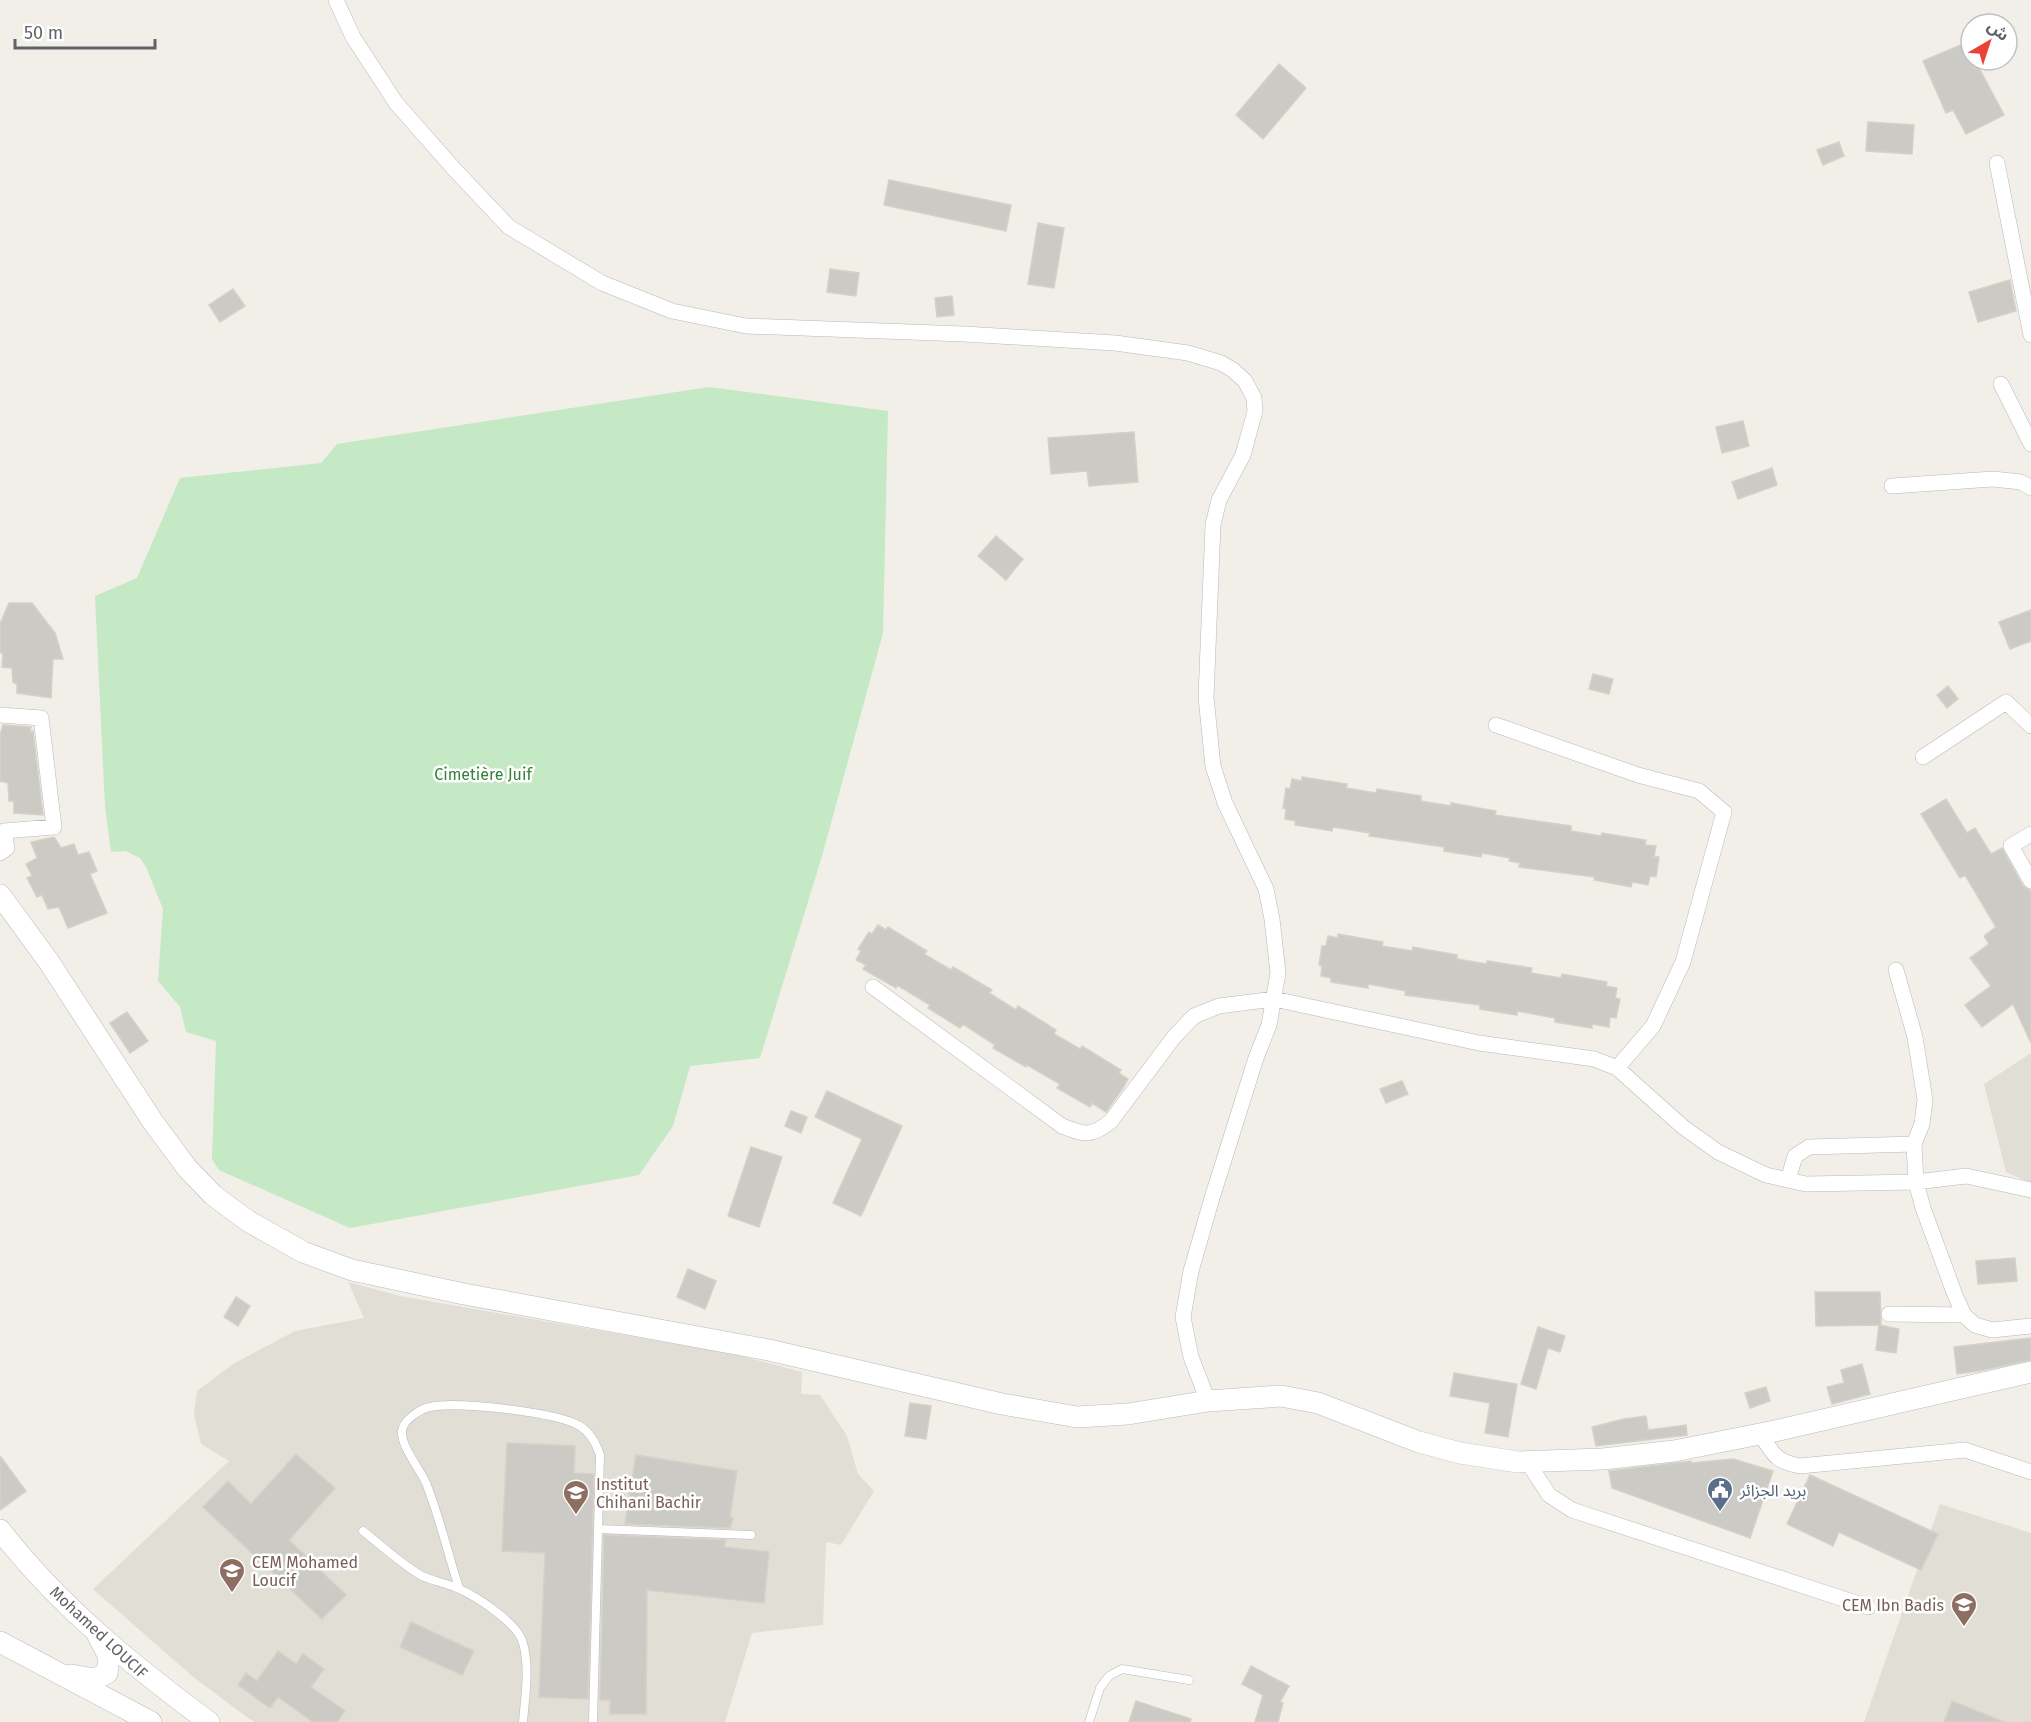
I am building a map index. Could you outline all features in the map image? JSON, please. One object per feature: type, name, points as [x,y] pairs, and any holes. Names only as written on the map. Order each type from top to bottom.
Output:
[{"type":"main road","points":[[0,895],[49,962],[153,1122],[186,1168],[213,1195],[249,1221],[303,1252],[352,1270],[464,1294],[770,1350],[1002,1404],[1077,1417],[1128,1414],[1208,1401],[1281,1396],[1318,1403],[1430,1445],[1460,1453],[1518,1462],[1603,1459],[1674,1451],[1760,1434],[2031,1372]]},
{"type":"main road","name":"Mohamed LOUCIF","points":[[0,1530],[20,1556],[94,1630],[149,1678],[209,1722]]},
{"type":"main road","points":[[59,1673],[95,1679],[107,1673],[109,1657],[94,1630]]},
{"type":"main road","points":[[0,1642],[151,1722]]},
{"type":"street","points":[[336,0],[352,37],[396,103],[454,170],[509,227],[602,283],[672,310],[746,326],[964,334],[1115,344],[1188,353],[1221,363],[1245,381],[1254,398],[1255,411],[1242,455],[1219,500],[1213,525],[1206,697],[1213,766],[1225,803],[1266,889],[1278,973],[1269,1025],[1256,1058],[1212,1198],[1191,1271],[1183,1317],[1191,1357],[1208,1401]]},
{"type":"street","points":[[1997,163],[2031,335]]},
{"type":"street","points":[[2001,384],[2031,444]]},
{"type":"street","points":[[1892,486],[1993,479],[2021,482],[2031,488]]},
{"type":"street","points":[[1923,757],[2006,702],[2031,726]]},
{"type":"street","points":[[0,715],[41,718],[54,826],[4,831],[7,848],[0,853]]},
{"type":"street","points":[[1496,725],[1638,775],[1699,791],[1724,812],[1683,962],[1653,1026],[1617,1068]]},
{"type":"street","points":[[2031,834],[2011,846],[2031,881]]},
{"type":"street","points":[[1896,970],[1915,1037],[1925,1100],[1922,1124],[1914,1144],[1916,1182],[1923,1208],[1964,1315],[1975,1325],[1992,1329],[2031,1326]]},
{"type":"street","points":[[873,987],[1062,1126],[1078,1133],[1098,1132],[1111,1121],[1174,1037],[1194,1016],[1219,1006],[1274,999],[1479,1044],[1594,1059],[1617,1068],[1683,1127],[1718,1152],[1766,1175],[1806,1184],[1916,1182],[1966,1176],[2031,1190]]},
{"type":"street","points":[[1788,1180],[1795,1156],[1809,1148],[1914,1144]]},
{"type":"street","points":[[1889,1314],[1964,1315]]},
{"type":"street","points":[[1760,1434],[1777,1458],[1800,1466],[1965,1450],[2031,1472]]},
{"type":"street","points":[[1527,1461],[1549,1495],[1572,1510],[1868,1607]]},
{"type":"lane","points":[[459,1588],[426,1483],[404,1442],[402,1432],[405,1424],[413,1415],[429,1407],[466,1404],[561,1417],[580,1426],[595,1440],[600,1455],[593,1722]]},
{"type":"lane","points":[[598,1529],[751,1535]]},
{"type":"lane","points":[[363,1531],[411,1569],[424,1577],[459,1588],[482,1602],[513,1627],[523,1642],[526,1668],[524,1722]]},
{"type":"lane","points":[[1089,1722],[1100,1688],[1109,1676],[1122,1669],[1189,1680]]},
{"type":"shaded area","points":[[2031,1053],[2031,1183],[2006,1172],[1984,1084]]},
{"type":"shaded area","name":"Institut Chihani Bachir","points":[[348,1282],[400,1296],[733,1354],[802,1372],[801,1394],[820,1395],[847,1436],[858,1474],[874,1491],[841,1545],[826,1542],[823,1625],[752,1633],[725,1722],[255,1722],[248,1718],[192,1676],[93,1589],[229,1461],[201,1444],[194,1414],[197,1391],[233,1364],[295,1331],[364,1318]]},
{"type":"shaded area","name":"CEM Ibn Badis","points":[[1940,1504],[2031,1533],[2031,1722],[1864,1722]]},
{"type":"green space","name":"Cimetière Juif","points":[[709,387],[888,411],[883,633],[822,856],[760,1058],[690,1066],[673,1126],[639,1175],[350,1228],[219,1170],[212,1159],[216,1041],[186,1032],[180,1007],[158,981],[163,909],[146,867],[140,858],[126,851],[111,852],[105,806],[95,596],[137,578],[180,478],[321,463],[337,444]]},
{"type":"building","points":[[1959,46],[1959,72],[1981,72],[2004,115],[1966,134],[1953,110],[1946,113],[1923,61]]},
{"type":"building","points":[[1279,64],[1306,88],[1263,139],[1236,115]]},
{"type":"building","points":[[1868,122],[1914,125],[1912,154],[1866,151]]},
{"type":"building","points":[[1839,142],[1844,156],[1823,165],[1817,150]]},
{"type":"building","points":[[889,180],[1011,205],[1006,231],[884,205]]},
{"type":"building","points":[[1038,223],[1064,228],[1054,288],[1028,284]]},
{"type":"building","points":[[830,269],[859,273],[856,296],[827,292]]},
{"type":"building","points":[[2010,280],[2016,311],[1978,322],[1969,292]]},
{"type":"building","points":[[233,289],[245,306],[220,322],[209,305]]},
{"type":"building","points":[[952,296],[954,315],[937,317],[935,298]]},
{"type":"building","points":[[1743,421],[1749,446],[1722,453],[1716,427]]},
{"type":"building","points":[[1134,432],[1138,482],[1089,486],[1087,471],[1051,474],[1048,438]]},
{"type":"building","points":[[1772,468],[1777,485],[1738,499],[1732,482]]},
{"type":"building","points":[[996,536],[1023,559],[1006,580],[978,556]]},
{"type":"building","points":[[9,603],[32,603],[55,633],[63,659],[53,659],[51,698],[17,693],[12,668],[2,667],[0,624]]},
{"type":"building","points":[[2031,610],[2031,641],[2010,649],[1999,622]]},
{"type":"building","points":[[1593,674],[1613,679],[1609,694],[1589,689]]},
{"type":"building","points":[[1948,686],[1958,699],[1947,708],[1937,695]]},
{"type":"building","points":[[3,725],[31,727],[30,732],[33,731],[43,815],[14,813],[14,801],[9,801],[8,783],[0,781],[0,735]]},
{"type":"building","points":[[1302,777],[1347,784],[1346,788],[1376,793],[1377,789],[1421,796],[1421,801],[1451,806],[1451,803],[1496,811],[1495,815],[1571,826],[1571,831],[1646,840],[1645,845],[1656,846],[1654,857],[1659,857],[1656,877],[1650,876],[1648,885],[1632,882],[1631,887],[1594,880],[1595,877],[1519,867],[1520,863],[1509,861],[1510,858],[1482,853],[1481,857],[1444,851],[1444,847],[1369,836],[1370,833],[1333,827],[1332,831],[1295,825],[1296,821],[1285,819],[1286,809],[1283,808],[1286,788],[1290,789],[1292,779],[1302,781]]},
{"type":"building","points":[[1946,799],[1967,833],[1975,828],[1991,854],[2002,848],[2023,886],[2031,891],[2031,1043],[2013,1004],[1982,1027],[1965,1005],[1991,986],[1970,958],[1989,944],[1984,936],[1996,927],[1965,875],[1960,878],[1921,814]]},
{"type":"building","points":[[54,837],[61,848],[74,844],[78,855],[89,852],[97,871],[90,874],[107,913],[68,928],[59,907],[48,909],[42,895],[37,897],[27,878],[32,876],[26,864],[37,858],[31,842]]},
{"type":"building","points":[[878,925],[886,930],[888,927],[927,951],[924,954],[951,970],[953,967],[992,990],[989,993],[1016,1010],[1018,1006],[1056,1030],[1054,1034],[1080,1049],[1082,1046],[1121,1070],[1119,1073],[1128,1079],[1106,1112],[1092,1103],[1090,1107],[1057,1088],[1060,1084],[993,1048],[995,1045],[963,1024],[960,1028],[928,1008],[930,1005],[897,985],[896,988],[863,969],[866,965],[856,960],[861,951],[858,949],[869,932],[872,934]]},
{"type":"building","points":[[1338,934],[1383,942],[1382,946],[1412,951],[1413,947],[1457,955],[1457,959],[1532,968],[1531,973],[1561,978],[1562,974],[1607,982],[1606,986],[1617,988],[1615,998],[1620,999],[1616,1018],[1610,1017],[1609,1027],[1592,1024],[1592,1028],[1555,1022],[1555,1018],[1517,1011],[1517,1015],[1480,1009],[1480,1005],[1405,995],[1406,991],[1368,984],[1368,988],[1331,982],[1331,978],[1321,976],[1322,966],[1319,965],[1322,946],[1326,946],[1328,936],[1338,938]]},
{"type":"building","points":[[127,1012],[148,1041],[130,1053],[110,1023]]},
{"type":"building","points":[[1402,1081],[1408,1094],[1386,1103],[1380,1089]]},
{"type":"building","points":[[827,1091],[902,1126],[861,1216],[833,1203],[862,1139],[815,1117]]},
{"type":"building","points":[[791,1111],[807,1117],[801,1133],[785,1126]]},
{"type":"building","points":[[751,1147],[782,1157],[759,1227],[728,1216]]},
{"type":"building","points":[[2015,1258],[2017,1281],[1978,1284],[1976,1261]]},
{"type":"building","points":[[688,1269],[716,1281],[705,1309],[677,1297]]},
{"type":"building","points":[[1815,1292],[1880,1292],[1881,1325],[1816,1326]]},
{"type":"building","points":[[236,1297],[250,1306],[238,1326],[224,1317]]},
{"type":"building","points":[[1879,1325],[1899,1329],[1896,1353],[1876,1350]]},
{"type":"building","points":[[1538,1327],[1565,1336],[1560,1352],[1548,1348],[1536,1389],[1521,1384]]},
{"type":"building","points":[[2031,1338],[2031,1360],[1957,1374],[1954,1347]]},
{"type":"building","points":[[1862,1364],[1870,1394],[1832,1404],[1827,1387],[1844,1383],[1841,1370]]},
{"type":"building","points":[[1454,1373],[1517,1384],[1508,1437],[1485,1433],[1490,1403],[1450,1396]]},
{"type":"building","points":[[1766,1387],[1770,1401],[1750,1408],[1745,1393]]},
{"type":"building","points":[[910,1403],[931,1406],[926,1439],[905,1436]]},
{"type":"building","points":[[1646,1416],[1648,1430],[1686,1425],[1687,1435],[1596,1446],[1592,1427]]},
{"type":"building","points":[[507,1443],[575,1446],[574,1473],[594,1474],[588,1699],[539,1697],[545,1553],[502,1551]]},
{"type":"building","points":[[296,1454],[335,1488],[289,1540],[346,1595],[322,1619],[203,1507],[228,1481],[251,1504]]},
{"type":"building","points":[[636,1455],[737,1471],[730,1528],[625,1524]]},
{"type":"building","points":[[0,1456],[26,1491],[0,1510]]},
{"type":"building","name":"بريد الجزائر","points":[[1733,1459],[1773,1471],[1750,1538],[1612,1488],[1609,1471],[1691,1461],[1691,1463]]},
{"type":"building","points":[[1810,1475],[1938,1534],[1921,1570],[1839,1532],[1833,1546],[1787,1524]]},
{"type":"building","points":[[604,1535],[726,1540],[724,1547],[769,1552],[764,1603],[647,1590],[646,1714],[610,1714],[610,1700],[600,1700]]},
{"type":"building","points":[[411,1622],[474,1651],[462,1675],[400,1647]]},
{"type":"building","points":[[278,1651],[296,1664],[303,1654],[324,1669],[311,1687],[345,1711],[337,1722],[313,1722],[278,1697],[270,1708],[238,1685],[246,1673],[257,1681]]},
{"type":"building","points":[[1251,1666],[1289,1686],[1280,1702],[1283,1703],[1278,1722],[1255,1722],[1263,1695],[1242,1684]]},
{"type":"building","points":[[1136,1701],[1191,1719],[1190,1722],[1129,1722]]},
{"type":"building","points":[[1952,1701],[2004,1722],[1944,1722]]},
{"type":"place","name":"بريد الجزائر","points":[[1720,1513]]},
{"type":"place","name":"Institut Chihani Bachir","points":[[576,1516]]},
{"type":"place","name":"CEM Mohamed Loucif","points":[[232,1594]]},
{"type":"place","name":"CEM Ibn Badis","points":[[1964,1628]]}]
